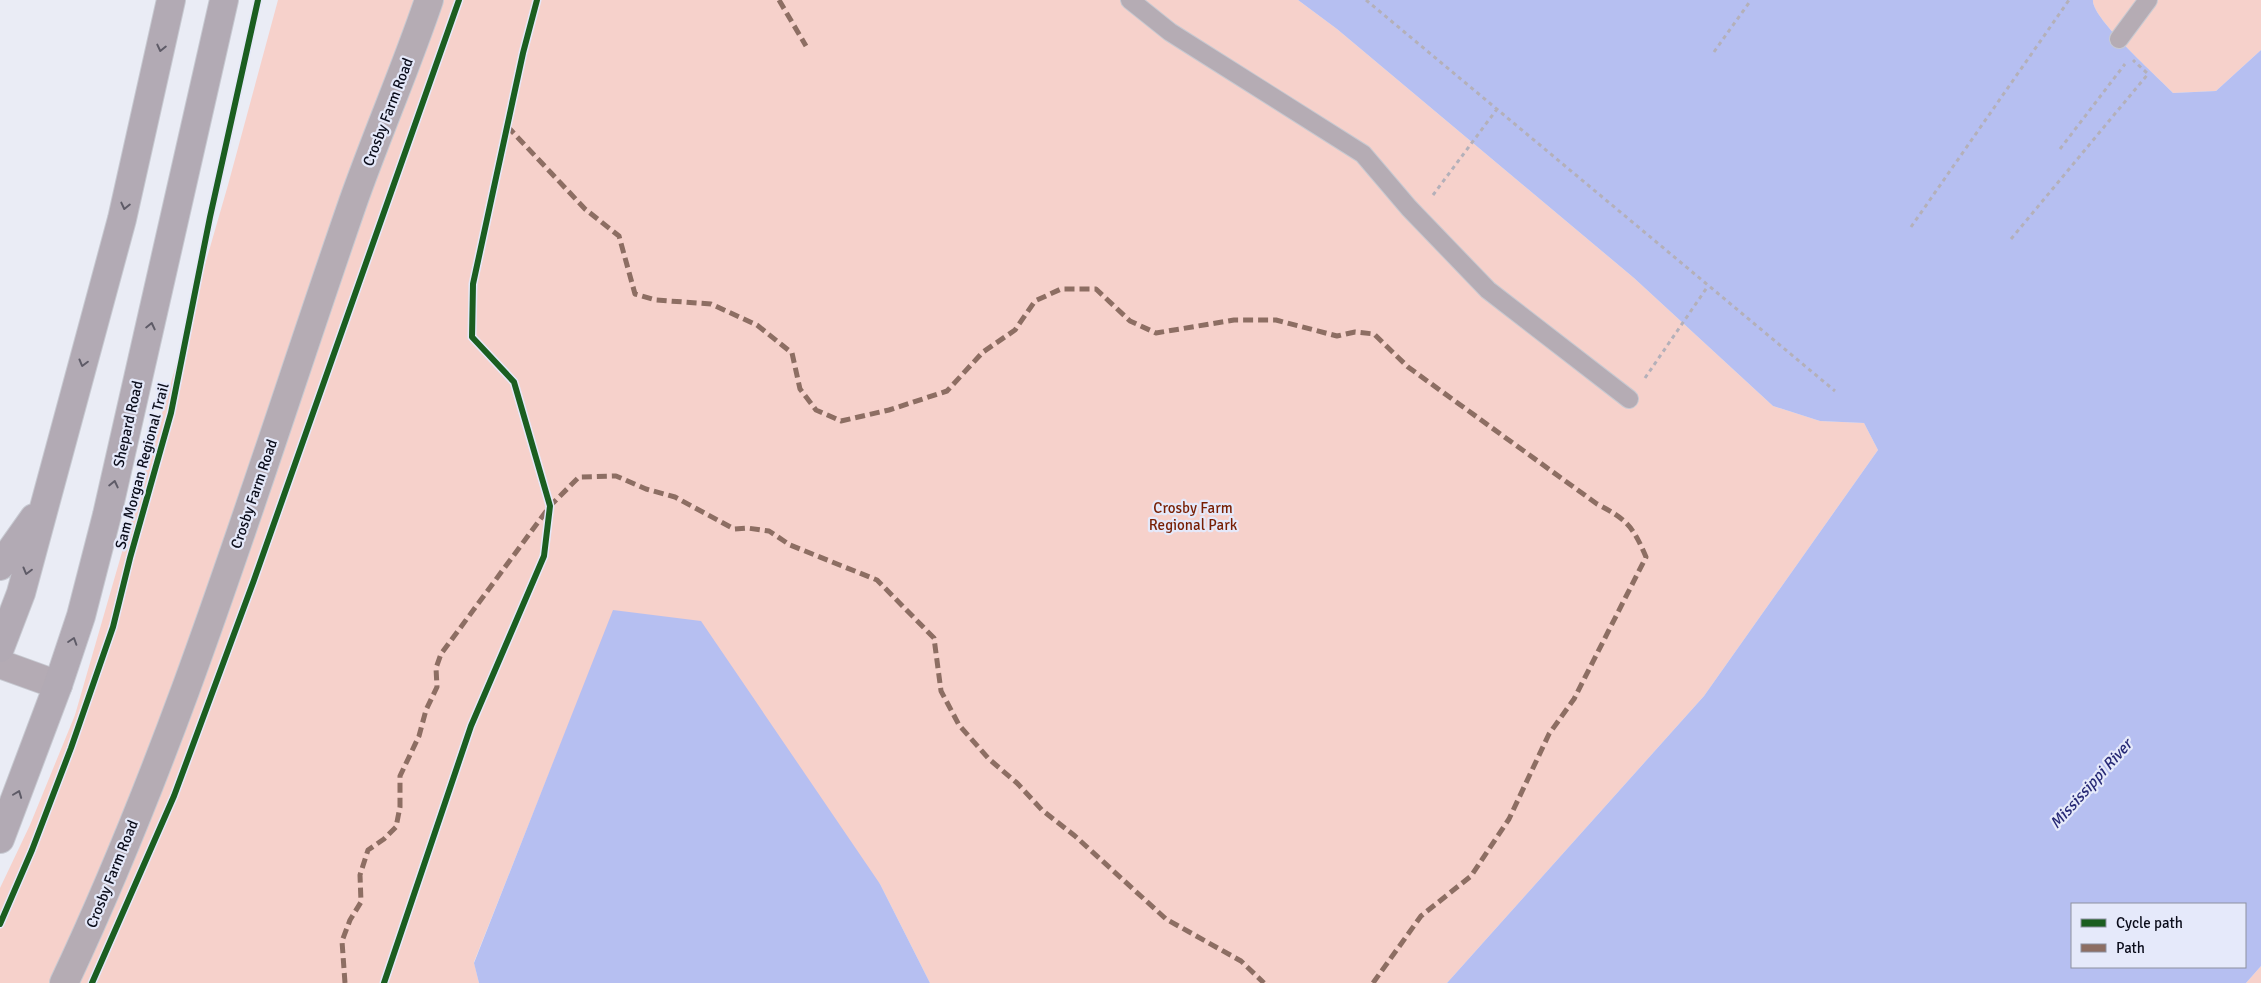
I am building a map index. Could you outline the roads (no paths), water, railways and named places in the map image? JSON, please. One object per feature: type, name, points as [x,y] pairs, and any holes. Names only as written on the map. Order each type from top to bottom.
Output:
[{"type":"highway","points":[[0,648],[21,593],[122,219],[171,0]]},
{"type":"highway","name":"Shepard Road","points":[[0,839],[58,685],[81,616],[107,515],[224,0]]},
{"type":"highway","points":[[0,566],[45,503]]},
{"type":"street","name":"Crosby Farm Road","points":[[64,983],[91,926],[174,723],[354,200],[429,0]]},
{"type":"street","points":[[0,664],[58,685]]},
{"type":"lane","points":[[1130,0],[1170,32],[1363,154],[1409,208],[1488,290],[1630,399]]},
{"type":"lane","points":[[2119,39],[2148,0]]},
{"type":"water","name":"Mississippi River","points":[[1298,0],[2093,0],[2095,9],[2113,33],[2173,93],[2216,91],[2261,50],[2261,966],[2246,983],[1447,983],[1704,696],[1878,450],[1864,423],[1820,421],[1773,406],[1634,278],[1337,29]]},
{"type":"water","points":[[613,610],[701,621],[880,884],[930,983],[479,983],[474,963]]},
{"type":"park label","name":"Crosby Farm Regional Park","points":[[1193,516]]}]
